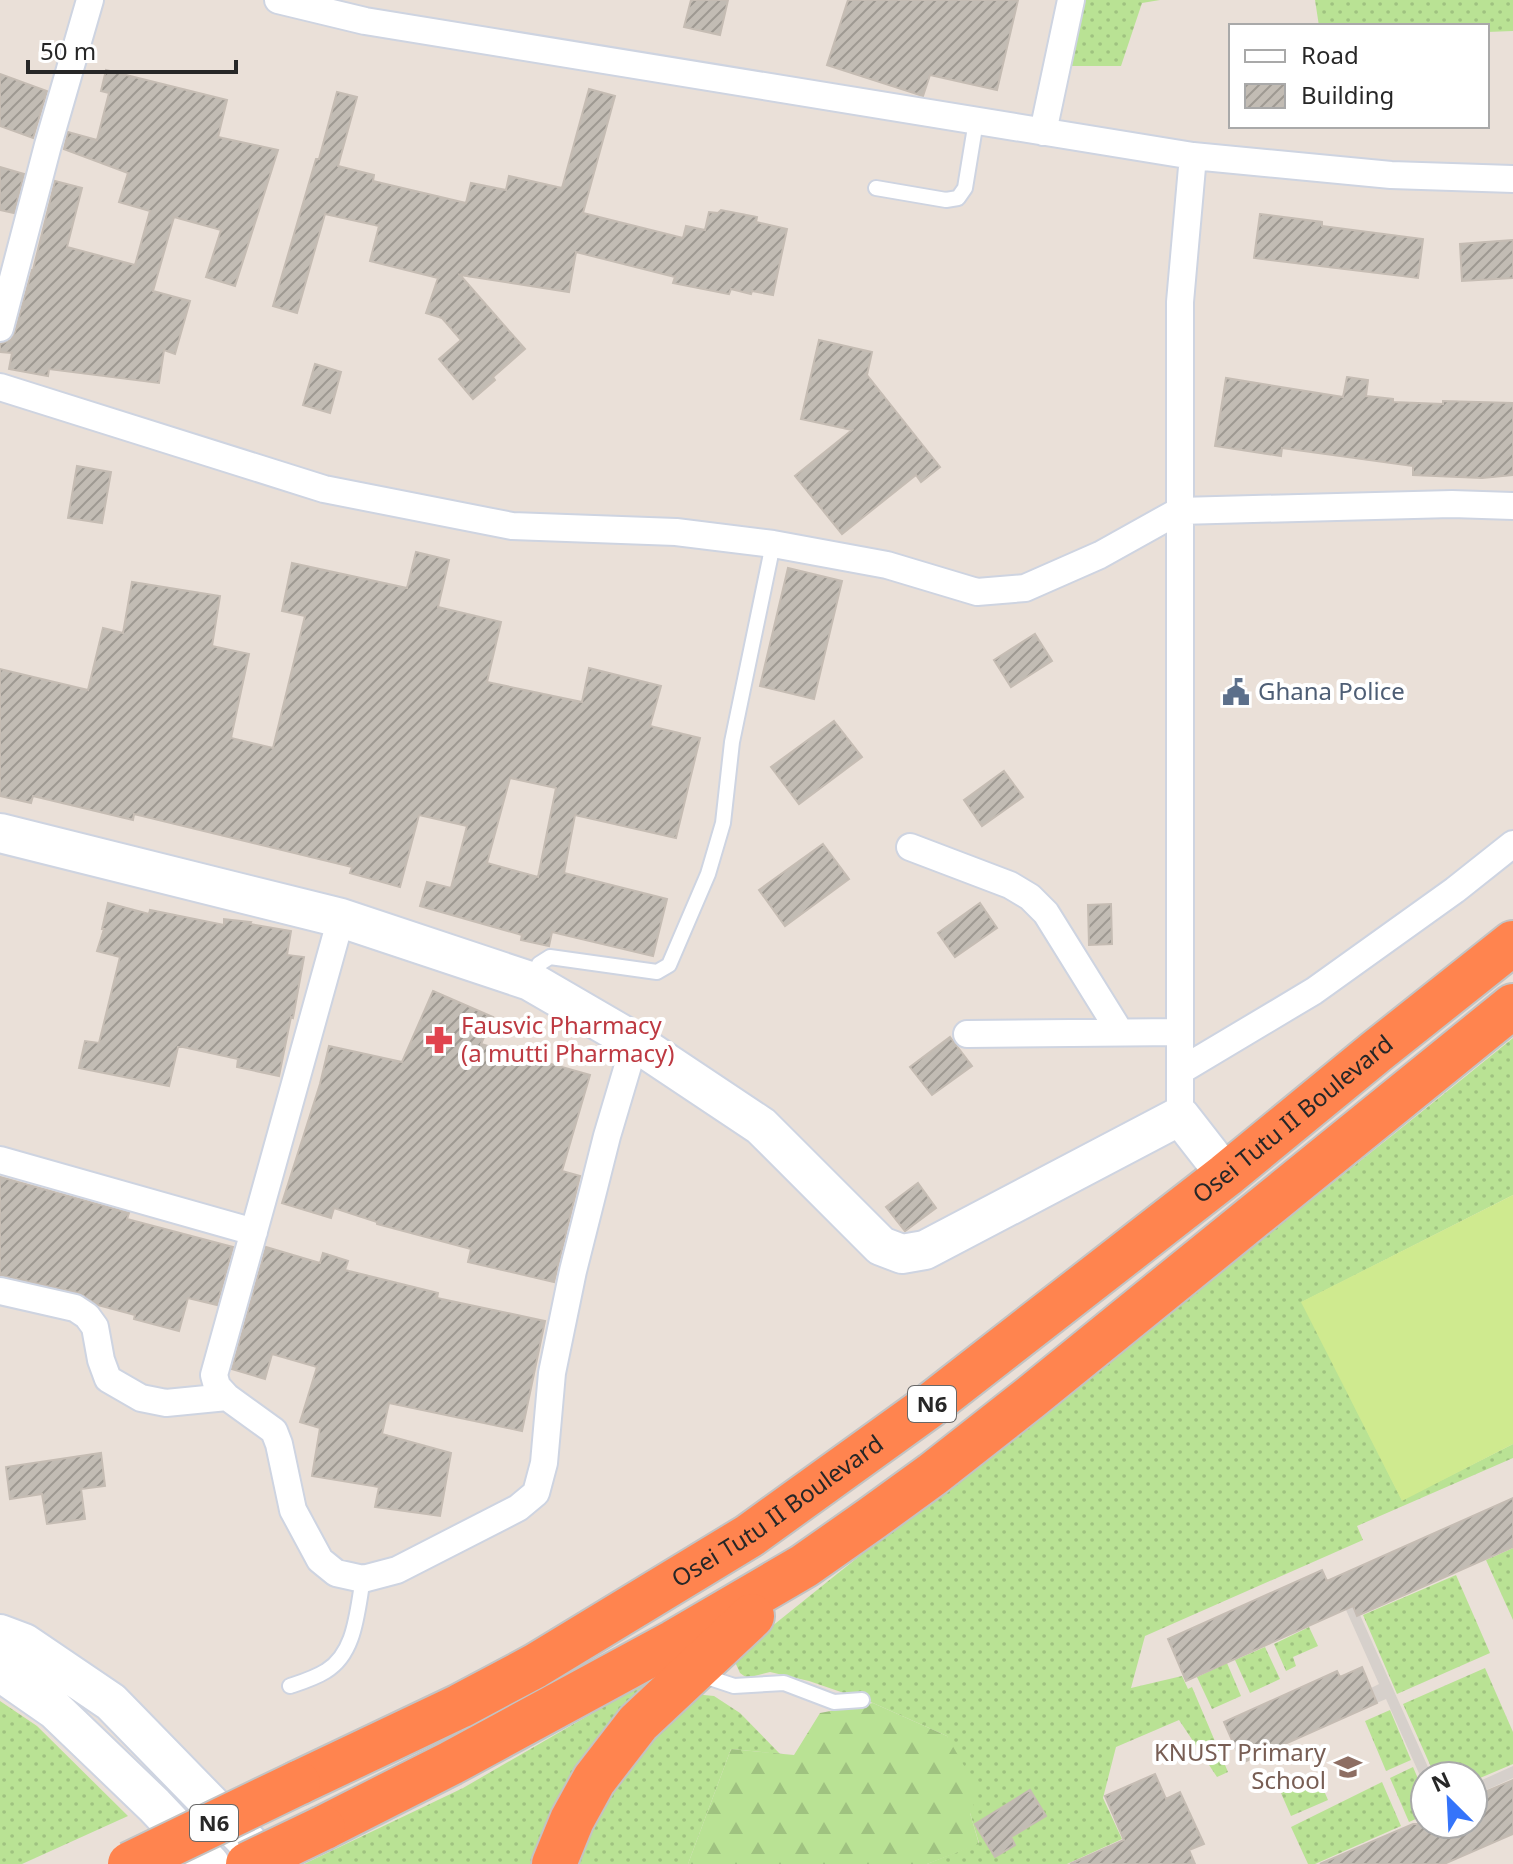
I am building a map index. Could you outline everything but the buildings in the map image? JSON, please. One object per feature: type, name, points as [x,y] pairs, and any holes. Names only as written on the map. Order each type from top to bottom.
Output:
[{"type":"highway","name":"Osei Tutu II Boulevard","points":[[130,1864],[460,1706],[655,1595],[749,1536],[928,1407],[1226,1175],[1513,943]]},
{"type":"highway","name":"N6","points":[[248,1864],[571,1699],[804,1566],[933,1474],[1031,1397],[1513,1006]]},
{"type":"highway","points":[[554,1864],[572,1820],[594,1780],[638,1723],[804,1566]]},
{"type":"street","points":[[0,328],[90,0]]},
{"type":"street","points":[[278,0],[365,21],[1193,156],[1391,175],[1513,179]]},
{"type":"street","points":[[1043,132],[1071,0]]},
{"type":"street","points":[[1193,156],[1180,302],[1180,1116],[1226,1175]]},
{"type":"street","points":[[0,387],[324,489],[512,526],[676,532],[773,544],[887,565],[977,592],[1025,588],[1100,555],[1179,511],[1361,505],[1513,506]]},
{"type":"street","points":[[0,833],[341,918],[530,981],[635,1042],[761,1126],[881,1246],[902,1254],[925,1250],[1180,1116]]},
{"type":"street","points":[[1180,1071],[1314,991],[1455,890],[1513,844]]},
{"type":"street","points":[[910,847],[1010,885],[1030,897],[1046,913],[1120,1032]]},
{"type":"street","points":[[341,918],[214,1375],[217,1386],[227,1397],[274,1431],[293,1510],[320,1560],[336,1573],[363,1579],[397,1570],[518,1508],[536,1493],[544,1463],[552,1373],[573,1271],[607,1136],[635,1042]]},
{"type":"street","points":[[967,1034],[1180,1032]]},
{"type":"street","points":[[0,1160],[254,1232]]},
{"type":"street","points":[[0,1291],[75,1308],[87,1316],[95,1327],[108,1379],[141,1398],[166,1403],[227,1397]]},
{"type":"street","points":[[0,1634],[24,1643],[111,1702],[269,1864]]},
{"type":"street","points":[[0,1672],[55,1710],[210,1864]]},
{"type":"lane","points":[[876,188],[946,200],[958,198],[965,188],[976,121]]},
{"type":"lane","points":[[530,981],[539,964],[550,957],[657,972],[669,965],[708,874],[723,823],[732,742],[773,544]]},
{"type":"lane","points":[[290,1686],[329,1670],[351,1641],[363,1579]]},
{"type":"lane","points":[[693,1673],[734,1686],[784,1683],[834,1702],[862,1700]]},
{"type":"green space","points":[[1079,0],[1160,0],[1142,3],[1121,66],[1065,66]]},
{"type":"green space","points":[[1315,0],[1513,0],[1513,31],[1489,32],[1489,24],[1319,24]]},
{"type":"green space","points":[[1513,1038],[1513,1195],[1302,1302],[1402,1500],[1513,1444],[1513,1458],[1357,1526],[1363,1540],[1145,1636],[1131,1688],[1182,1676],[1188,1689],[1192,1687],[1228,1772],[1217,1777],[1179,1720],[1116,1747],[1103,1798],[1122,1839],[1067,1864],[927,1864],[979,1843],[947,1736],[873,1703],[809,1681],[770,1672],[747,1678],[740,1673],[735,1662],[745,1648],[841,1571]]},
{"type":"green space","points":[[1513,1195],[1513,1444],[1402,1501],[1301,1302]]},
{"type":"green space","points":[[1513,1548],[1513,1620],[1486,1560]]},
{"type":"green space","points":[[1456,1575],[1490,1653],[1397,1694],[1363,1615]]},
{"type":"green space","points":[[1309,1627],[1318,1646],[1293,1657],[1296,1666],[1286,1671],[1274,1644]]},
{"type":"green space","points":[[1265,1647],[1280,1679],[1250,1693],[1235,1660]]},
{"type":"green space","points":[[1227,1663],[1241,1696],[1212,1709],[1197,1677]]},
{"type":"green space","points":[[1485,1668],[1513,1732],[1513,1764],[1489,1774],[1489,1760],[1428,1760],[1403,1704]]},
{"type":"green space","points":[[648,1681],[655,1690],[535,1864],[304,1864],[463,1788]]},
{"type":"green space","points":[[694,1694],[714,1696],[740,1713],[780,1754],[731,1749],[688,1864],[565,1864],[587,1808]]},
{"type":"green space","points":[[0,1701],[37,1726],[128,1816],[22,1864],[0,1864]]},
{"type":"green space","points":[[873,1703],[947,1736],[979,1792],[970,1813],[979,1844],[927,1864],[688,1864],[731,1749],[794,1755],[820,1713]]},
{"type":"green space","points":[[1390,1710],[1411,1760],[1386,1771],[1365,1721]]},
{"type":"green space","points":[[1409,1769],[1409,1822],[1390,1778]]},
{"type":"green space","points":[[1318,1777],[1328,1800],[1291,1816],[1281,1793]]},
{"type":"green space","points":[[1382,1782],[1401,1826],[1315,1864],[1308,1864],[1291,1827]]},
{"type":"shaded area","points":[[1353,1606],[1357,1616],[1360,1615],[1425,1760],[1413,1760],[1386,1699],[1377,1703],[1371,1688],[1379,1684],[1346,1610]]},
{"type":"shaded area","points":[[1513,1766],[1513,1778],[1489,1789],[1489,1777]]},
{"type":"place","name":"Ghana Police","points":[[1236,692]]},
{"type":"place","name":"Fausvic Pharmacy (a mutti Pharmacy)","points":[[439,1040]]},
{"type":"place","name":"KNUST Primary School","points":[[1348,1767]]}]
